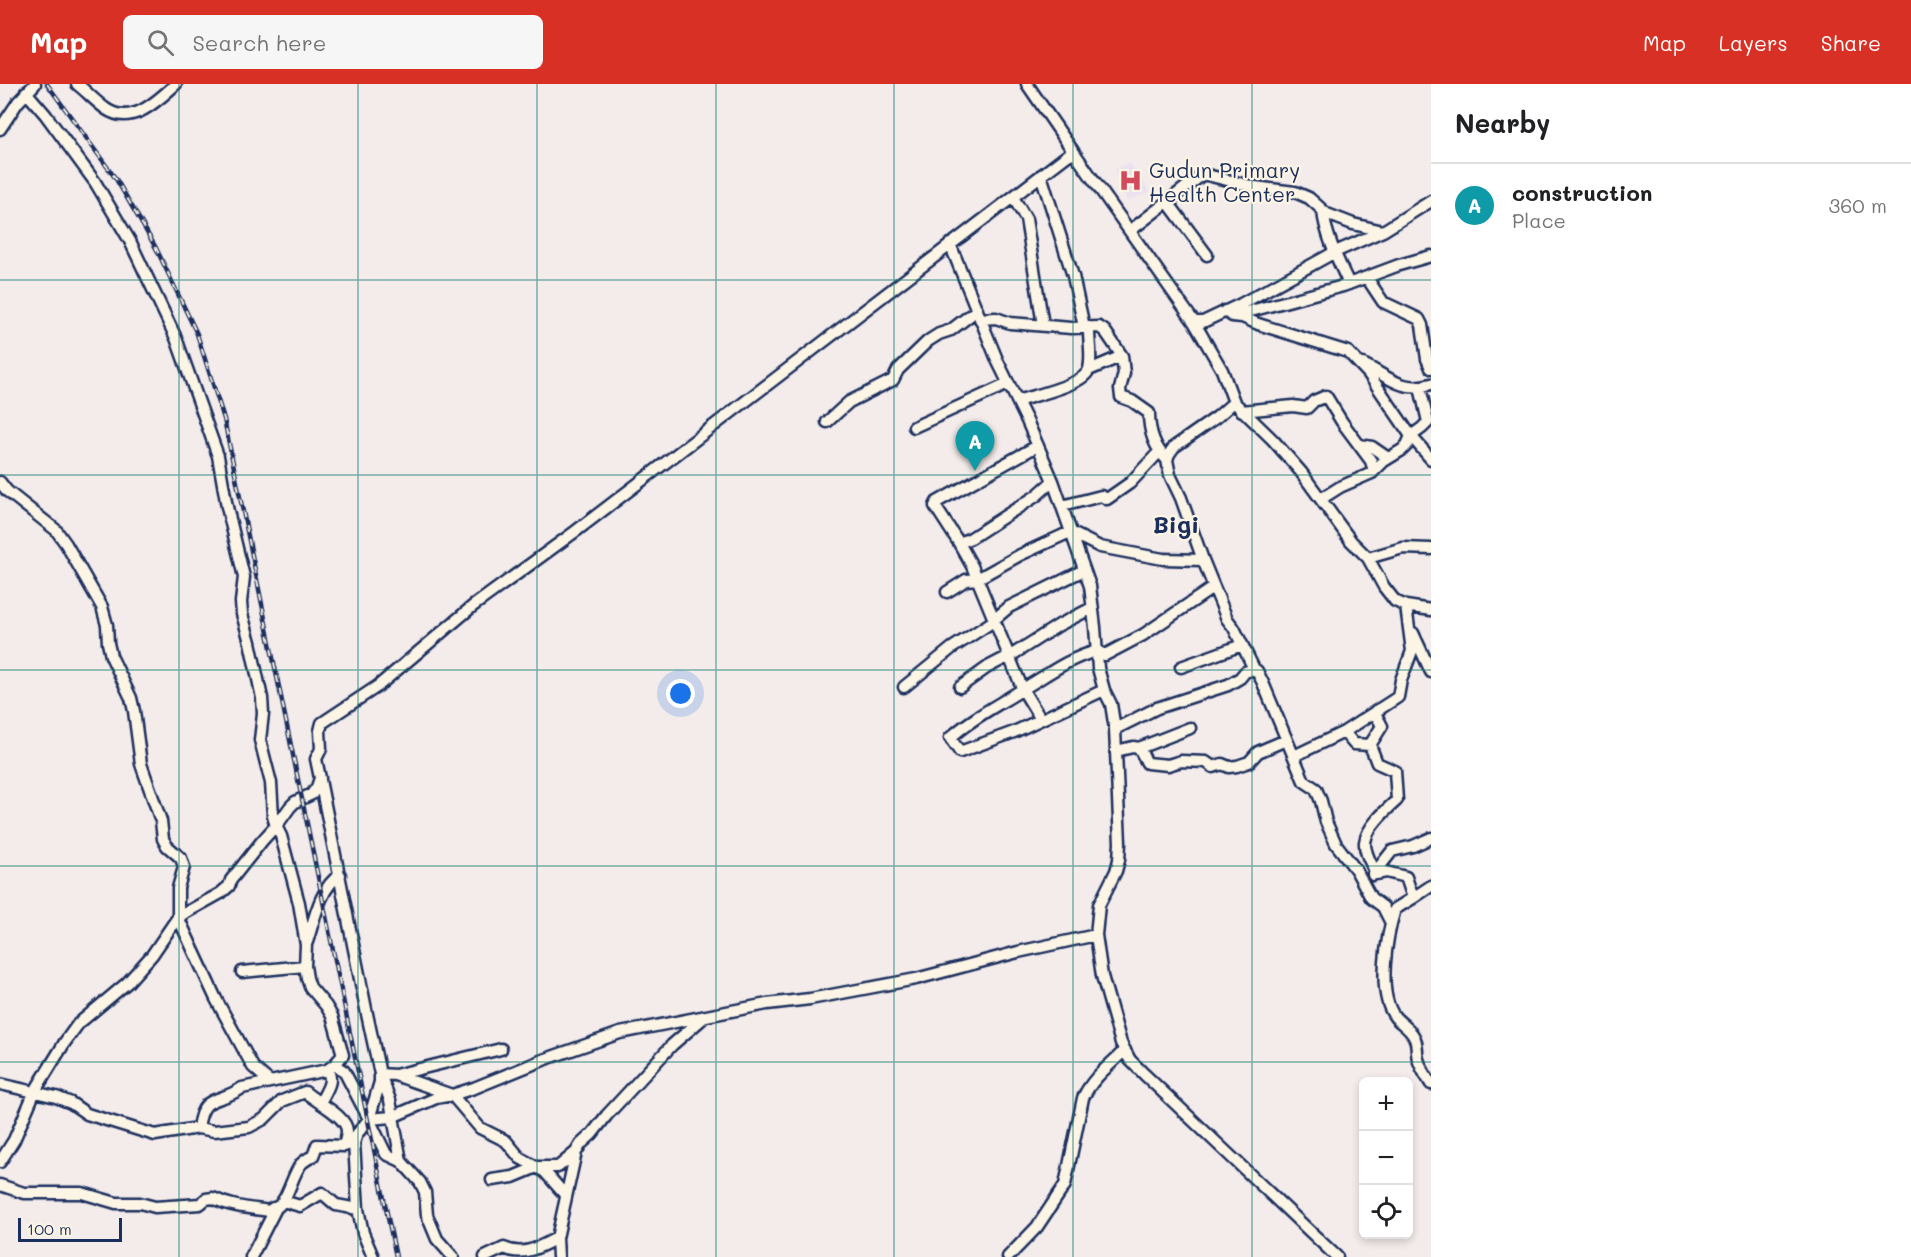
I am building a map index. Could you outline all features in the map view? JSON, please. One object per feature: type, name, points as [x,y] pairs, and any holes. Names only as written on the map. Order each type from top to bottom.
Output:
[{"type":"street","points":[[0,129],[26,92],[35,84]]},
{"type":"street","points":[[77,84],[107,110],[129,115],[141,112],[176,84]]},
{"type":"street","points":[[1027,84],[1194,322],[1221,370],[1234,402],[1287,456],[1351,540],[1368,558],[1384,587],[1395,601],[1406,606],[1431,610]]},
{"type":"street","points":[[26,92],[45,114],[95,183],[130,241],[176,338],[218,456],[227,507],[244,577],[242,614],[262,698],[261,740],[276,826],[281,836],[299,903],[306,945],[305,966],[310,987],[332,1016],[342,1055],[330,1067]]},
{"type":"street","points":[[401,1161],[390,1100],[380,1074],[316,759],[321,749],[322,723],[378,686],[473,606],[576,531],[1073,151]]},
{"type":"street","points":[[1130,231],[1203,174],[1255,187],[1295,192],[1309,198],[1323,211],[1353,224],[1383,231]]},
{"type":"street","points":[[1017,401],[1064,386],[1086,375],[1089,370],[1089,331],[1041,175]]},
{"type":"street","points":[[1013,197],[1026,219],[1043,326]]},
{"type":"street","points":[[1167,201],[1207,255]]},
{"type":"street","points":[[1229,314],[1241,304],[1335,252],[1383,231],[1431,201]]},
{"type":"street","points":[[1323,211],[1335,252],[1349,284]]},
{"type":"street","points":[[950,244],[1008,384],[1028,423],[1053,482],[1070,532],[1082,558],[1090,586],[1098,668],[1104,690],[1111,704],[1115,729],[1119,860],[1099,905],[1096,936],[1102,976],[1121,1043],[1130,1060],[1144,1074],[1337,1257]]},
{"type":"street","points":[[1194,322],[1203,322],[1349,284],[1399,265],[1431,256]]},
{"type":"street","points":[[1367,278],[1383,302],[1419,319],[1431,368]]},
{"type":"street","points":[[827,422],[849,402],[893,380],[898,370],[918,350],[939,334],[951,330],[978,314],[1010,323],[1098,327],[1105,331],[1122,356],[1124,373],[1120,389],[1121,397],[1132,401],[1149,413],[1149,428],[1182,498],[1203,560],[1227,619],[1234,628],[1254,669],[1257,670],[1304,781],[1316,789],[1326,822],[1336,844],[1356,870],[1371,897],[1383,907],[1391,923]]},
{"type":"street","points":[[1229,314],[1348,352],[1368,373],[1411,436],[1431,459]]},
{"type":"street","points":[[1089,370],[1122,356]]},
{"type":"street","points":[[1321,499],[1374,471],[1388,458],[1402,450],[1411,436],[1428,422],[1426,386],[1406,387],[1357,362]]},
{"type":"street","points":[[915,427],[1008,384]]},
{"type":"street","points":[[1242,411],[1293,406],[1307,408],[1326,396],[1371,461],[1374,471]]},
{"type":"street","points":[[1062,506],[1101,496],[1107,499],[1234,402]]},
{"type":"street","points":[[1359,445],[1372,447],[1388,458]]},
{"type":"street","points":[[1037,446],[937,502],[935,506],[972,566],[1023,690],[1041,718]]},
{"type":"street","points":[[0,482],[56,530],[102,607],[111,656],[134,711],[141,764],[161,821],[163,839],[167,846],[181,858],[184,867],[178,888],[178,916],[216,999],[254,1067],[270,1082]]},
{"type":"street","points":[[959,543],[1004,517],[1053,482]]},
{"type":"street","points":[[1070,532],[1100,547],[1162,559],[1203,560]]},
{"type":"street","points":[[947,592],[966,580],[977,579],[1020,555],[1070,532]]},
{"type":"street","points":[[1368,558],[1403,548],[1431,549]]},
{"type":"street","points":[[904,687],[952,648],[1010,607],[1084,570]]},
{"type":"street","points":[[1104,690],[1014,732],[960,752],[950,738],[968,723],[1077,657],[1097,651],[1105,656],[1134,640],[1214,587]]},
{"type":"street","points":[[1294,756],[1344,732],[1398,697],[1401,680],[1412,651],[1406,606]]},
{"type":"street","points":[[960,687],[988,667],[1092,608]]},
{"type":"street","points":[[1408,622],[1431,672]]},
{"type":"street","points":[[1181,667],[1242,645]]},
{"type":"street","points":[[1115,729],[1157,708],[1228,685],[1245,672],[1254,669]]},
{"type":"street","points":[[1375,713],[1382,726],[1371,745],[1377,763],[1395,771],[1397,800],[1374,824],[1365,841],[1367,854],[1376,874]]},
{"type":"street","points":[[1116,751],[1139,747],[1190,728]]},
{"type":"street","points":[[1344,732],[1354,744],[1371,745]]},
{"type":"street","points":[[1139,747],[1147,763],[1168,765],[1181,761],[1206,762],[1212,767],[1222,764],[1229,767],[1249,762],[1258,752],[1286,740]]},
{"type":"street","points":[[0,1162],[14,1140],[35,1091],[64,1042],[78,1024],[127,983],[152,955],[178,916],[221,893],[229,886],[231,880],[295,802],[312,794],[320,778]]},
{"type":"street","points":[[1376,874],[1392,851],[1413,846],[1431,838]]},
{"type":"street","points":[[1363,882],[1376,874],[1386,872],[1406,877],[1413,898]]},
{"type":"street","points":[[306,945],[321,902],[333,879],[340,875]]},
{"type":"street","points":[[1431,886],[1395,909],[1385,948],[1387,998],[1394,1017],[1415,1038],[1418,1059],[1431,1084]]},
{"type":"street","points":[[369,1119],[392,1117],[436,1098],[452,1095],[620,1033],[767,1004],[810,999],[916,979],[1008,955],[1096,936]]},
{"type":"street","points":[[242,972],[305,966]]},
{"type":"street","points":[[492,1180],[513,1177],[537,1167],[558,1167],[576,1152],[672,1045],[708,1016]]},
{"type":"street","points":[[395,1076],[501,1050]]},
{"type":"street","points":[[1008,1257],[1037,1227],[1065,1185],[1083,1098],[1092,1083],[1125,1050]]},
{"type":"street","points":[[320,1102],[331,1080],[330,1067]]},
{"type":"street","points":[[198,1128],[200,1114],[210,1101],[233,1094],[243,1088],[330,1067],[344,1071],[386,1154],[401,1161],[420,1182],[425,1192],[432,1227],[438,1239],[453,1257]]},
{"type":"street","points":[[380,1074],[395,1076],[452,1095],[480,1128],[506,1141],[520,1158],[545,1172],[567,1196]]},
{"type":"street","points":[[251,1257],[302,1162],[313,1156],[317,1145],[349,1144],[369,1119],[380,1082],[380,1074]]},
{"type":"street","points":[[0,1084],[35,1091],[71,1103],[87,1114],[154,1135],[198,1128],[214,1131],[249,1127],[264,1119],[282,1101],[305,1092],[327,1110],[340,1116],[346,1125],[358,1209],[363,1233],[373,1257]]},
{"type":"street","points":[[558,1257],[557,1238],[576,1152]]},
{"type":"street","points":[[0,1185],[24,1193],[82,1193],[116,1203],[140,1203],[155,1207],[200,1204],[206,1199],[213,1198],[223,1204],[269,1211],[279,1204],[300,1206],[322,1193],[336,1205],[358,1209]]},
{"type":"street","points":[[485,1257],[504,1248],[512,1252],[533,1250],[557,1238]]},
{"type":"shaded area","name":"Gudun Primary Health Center","points":[[1129,162],[1150,192],[1127,201],[1115,170]]},
{"type":"railway","points":[[47,84],[116,179],[156,248],[197,334],[224,419],[396,1257]]},
{"type":"place","name":"Gudun Primary Health Center","points":[[1131,181]]},
{"type":"place","name":"construction","points":[[975,471]]},
{"type":"district","name":"Bigi","points":[[1176,523]]}]
